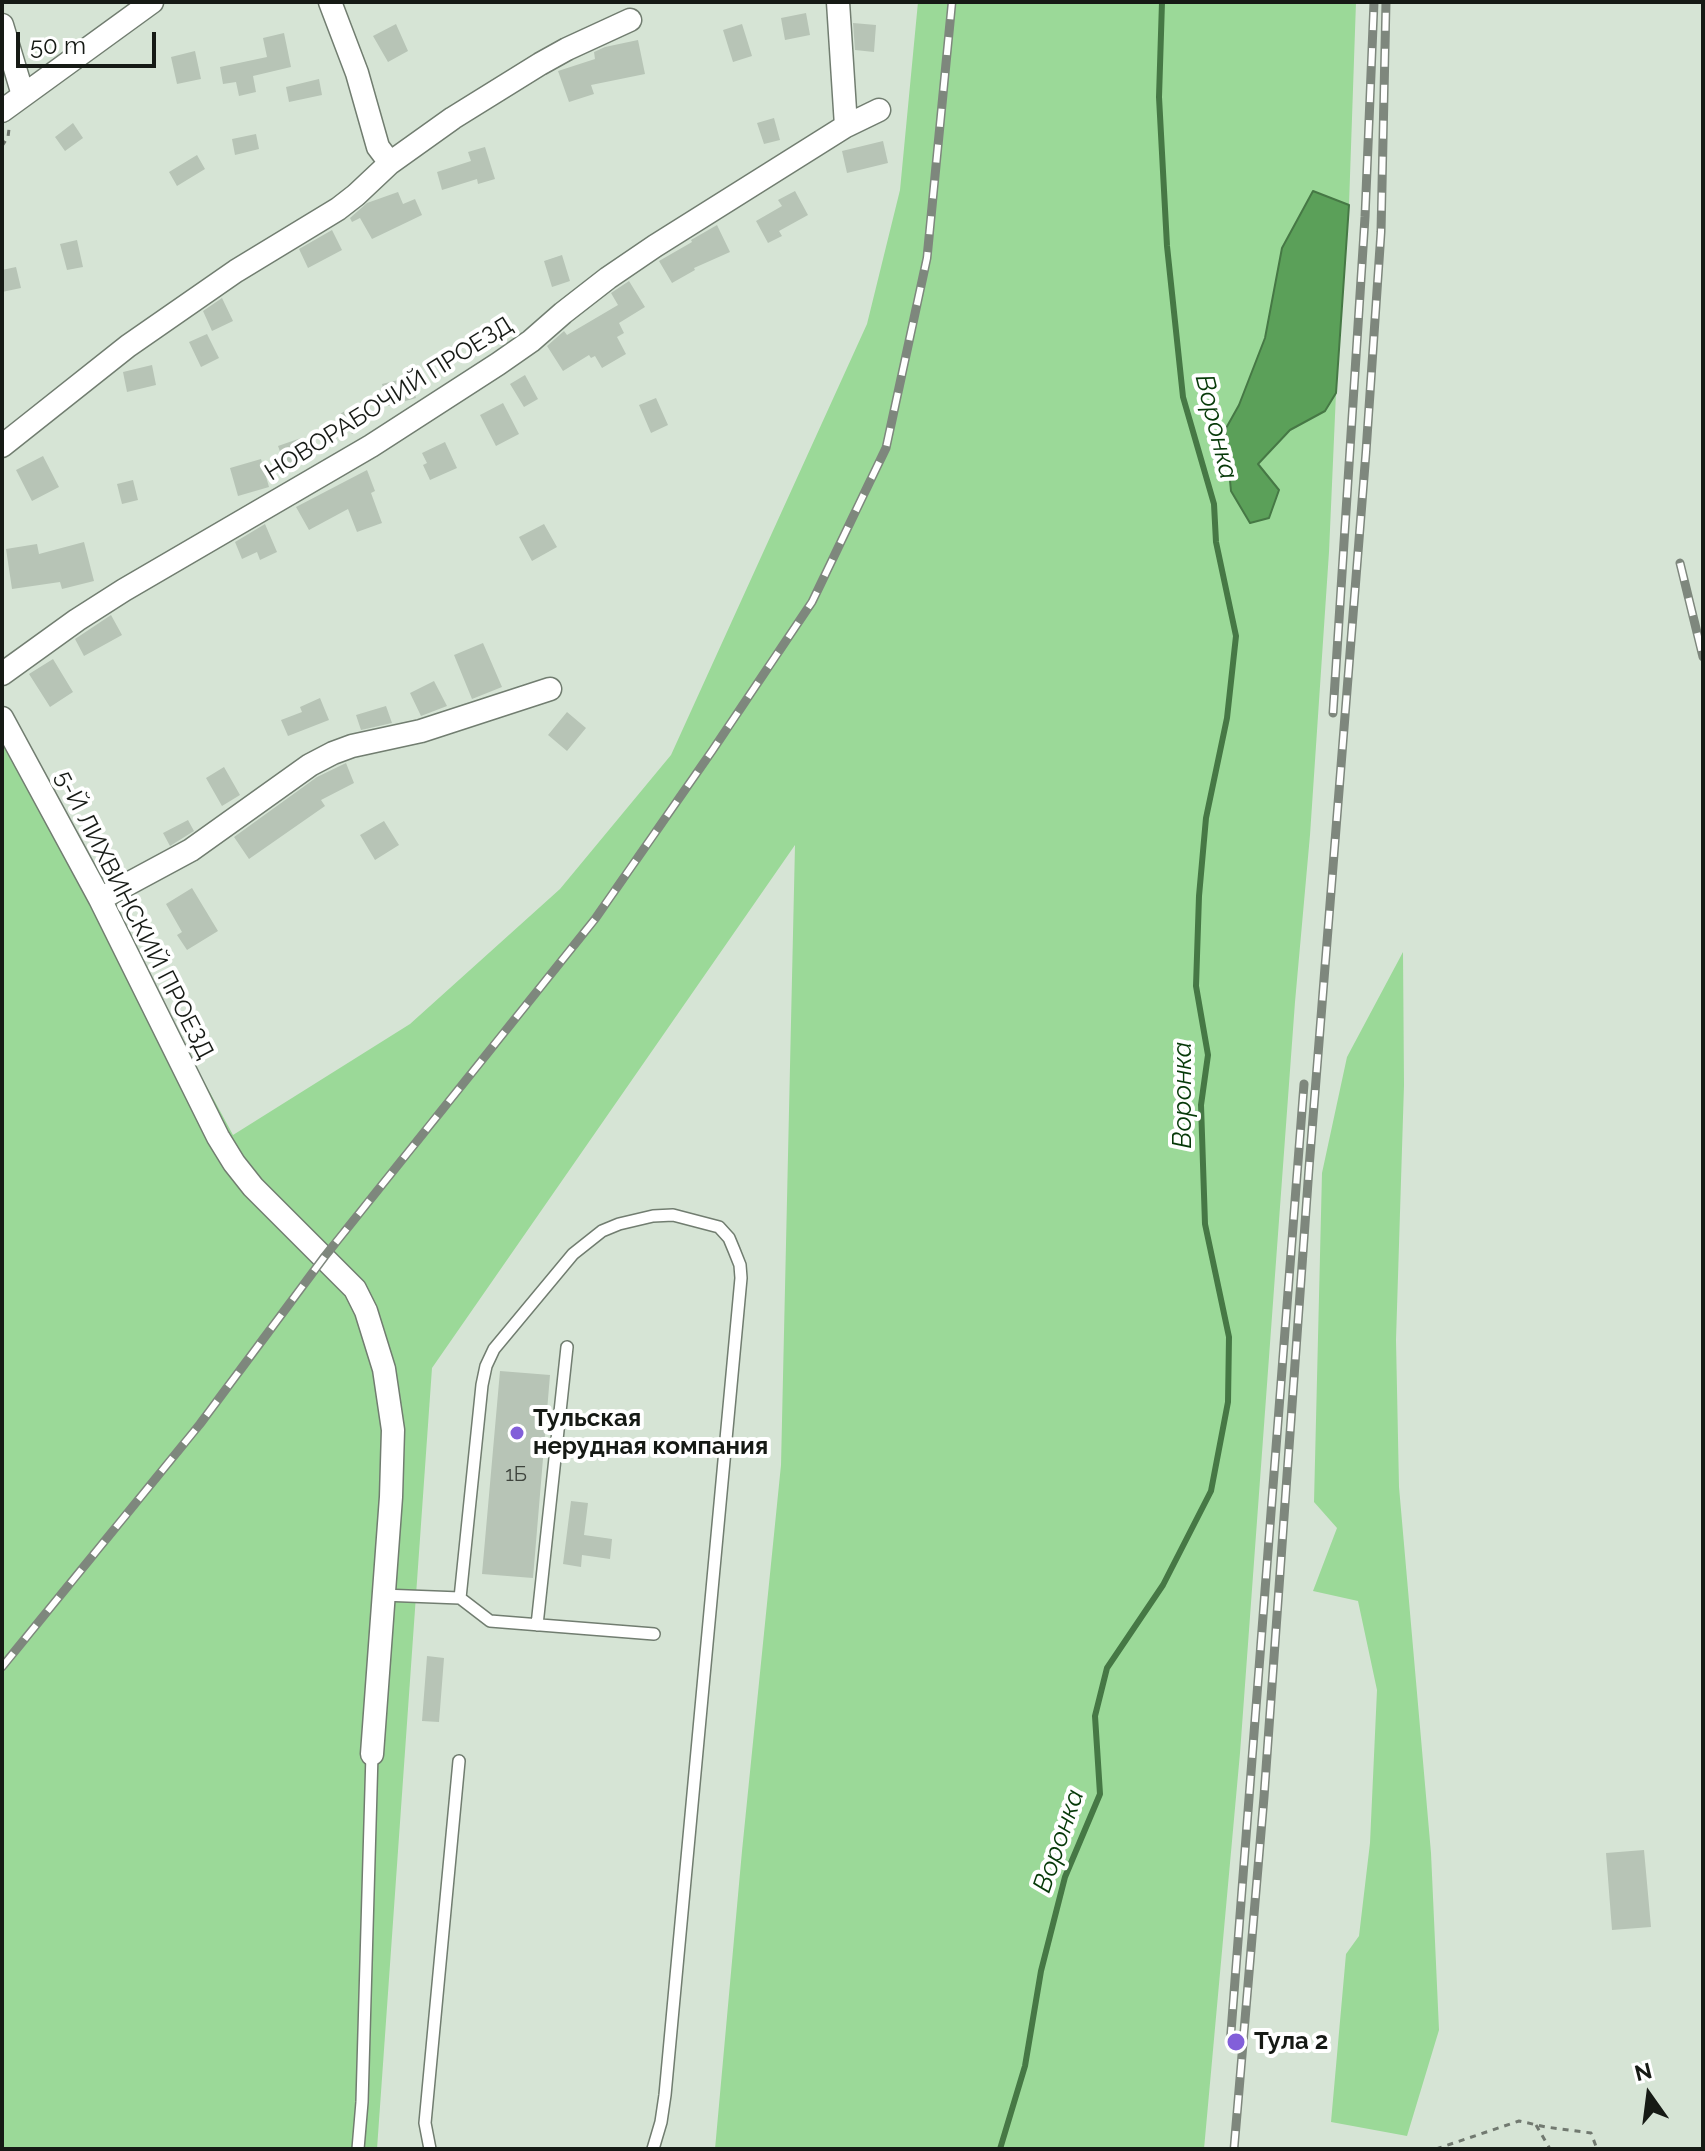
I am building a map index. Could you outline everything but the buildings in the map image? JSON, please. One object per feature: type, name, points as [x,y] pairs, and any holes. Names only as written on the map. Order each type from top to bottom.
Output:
[{"type":"street","points":[[2,111],[152,2]]},
{"type":"street","points":[[330,2],[357,73],[378,147],[390,163]]},
{"type":"street","points":[[838,2],[846,126]]},
{"type":"street","points":[[2,446],[149,331],[236,271],[338,209],[390,163],[453,118],[540,64],[630,20]]},
{"type":"street","points":[[2,25],[24,95]]},
{"type":"street","name":"НОВОРАБОЧИЙ ПРОЕЗД","points":[[2,674],[124,590],[371,446],[485,373],[531,341],[608,278],[655,246],[846,126],[879,110]]},
{"type":"street","points":[[100,899],[191,850],[298,774],[333,753],[421,731],[550,689]]},
{"type":"street","name":"5-Й ЛИХВИНСКИЙ ПРОЕЗД","points":[[2,718],[100,899],[218,1137],[234,1163],[253,1187],[355,1289],[364,1304],[384,1369],[393,1430],[372,1754]]},
{"type":"lane","points":[[460,1598],[482,1385],[494,1349],[573,1254],[602,1231],[636,1219],[668,1214],[719,1227],[729,1238],[740,1265],[741,1278],[666,2079],[661,2122],[653,2149]]},
{"type":"lane","points":[[537,1625],[567,1347]]},
{"type":"lane","points":[[382,1595],[460,1598],[490,1621],[654,1634]]},
{"type":"lane","points":[[358,2149],[372,1754]]},
{"type":"lane","points":[[430,2149],[425,2123],[459,1761]]},
{"type":"path","points":[[1436,2149],[1519,2121],[1591,2133],[1597,2149]]},
{"type":"path","points":[[1536,2125],[1550,2149]]},
{"type":"shaded area","points":[[918,2],[1356,2],[1349,205],[1313,191],[1282,248],[1265,338],[1239,405],[1225,430],[1258,464],[1290,430],[1325,411],[1336,393],[1310,835],[1240,1753],[1204,2149],[715,2149],[781,1465],[795,845],[432,1368],[377,2149],[2,2149],[2,708],[233,1135],[410,1024],[560,889],[671,755],[867,324],[900,190]]},
{"type":"shaded area","points":[[1313,191],[1349,205],[1336,393],[1325,411],[1290,430],[1258,464],[1279,490],[1269,518],[1250,523],[1231,491],[1225,430],[1239,405],[1265,338],[1282,248]]},
{"type":"shaded area","points":[[1403,952],[1404,1085],[1396,1340],[1399,1487],[1431,1853],[1439,2030],[1407,2136],[1331,2122],[1346,1954],[1359,1936],[1370,1843],[1377,1690],[1358,1601],[1313,1591],[1337,1528],[1314,1502],[1322,1173],[1347,1057]]},
{"type":"waterway","name":"Воронка","points":[[1000,2149],[1025,2066],[1041,1971],[1065,1877],[1100,1794],[1095,1716],[1107,1668],[1163,1585],[1211,1491],[1228,1402],[1229,1337],[1205,1224],[1201,1105],[1208,1055],[1196,986],[1206,818],[1227,718],[1236,636],[1216,542],[1214,504],[1183,397],[1167,246],[1159,97],[1162,2]]},
{"type":"railway","points":[[2,1667],[200,1424],[325,1256],[595,919],[812,602],[886,448],[927,258],[952,2]]},
{"type":"railway","points":[[1333,713],[1365,217],[1374,2]]},
{"type":"railway","points":[[1234,2149],[1264,1797],[1309,1168],[1366,452],[1381,232],[1386,2]]},
{"type":"railway","points":[[1680,563],[1703,657]]},
{"type":"railway","points":[[1230,2045],[1304,1084]]},
{"type":"place","name":"Тульская нерудная компания","points":[[517,1433]]},
{"type":"place","name":"Тула 2","points":[[1236,2042]]}]
